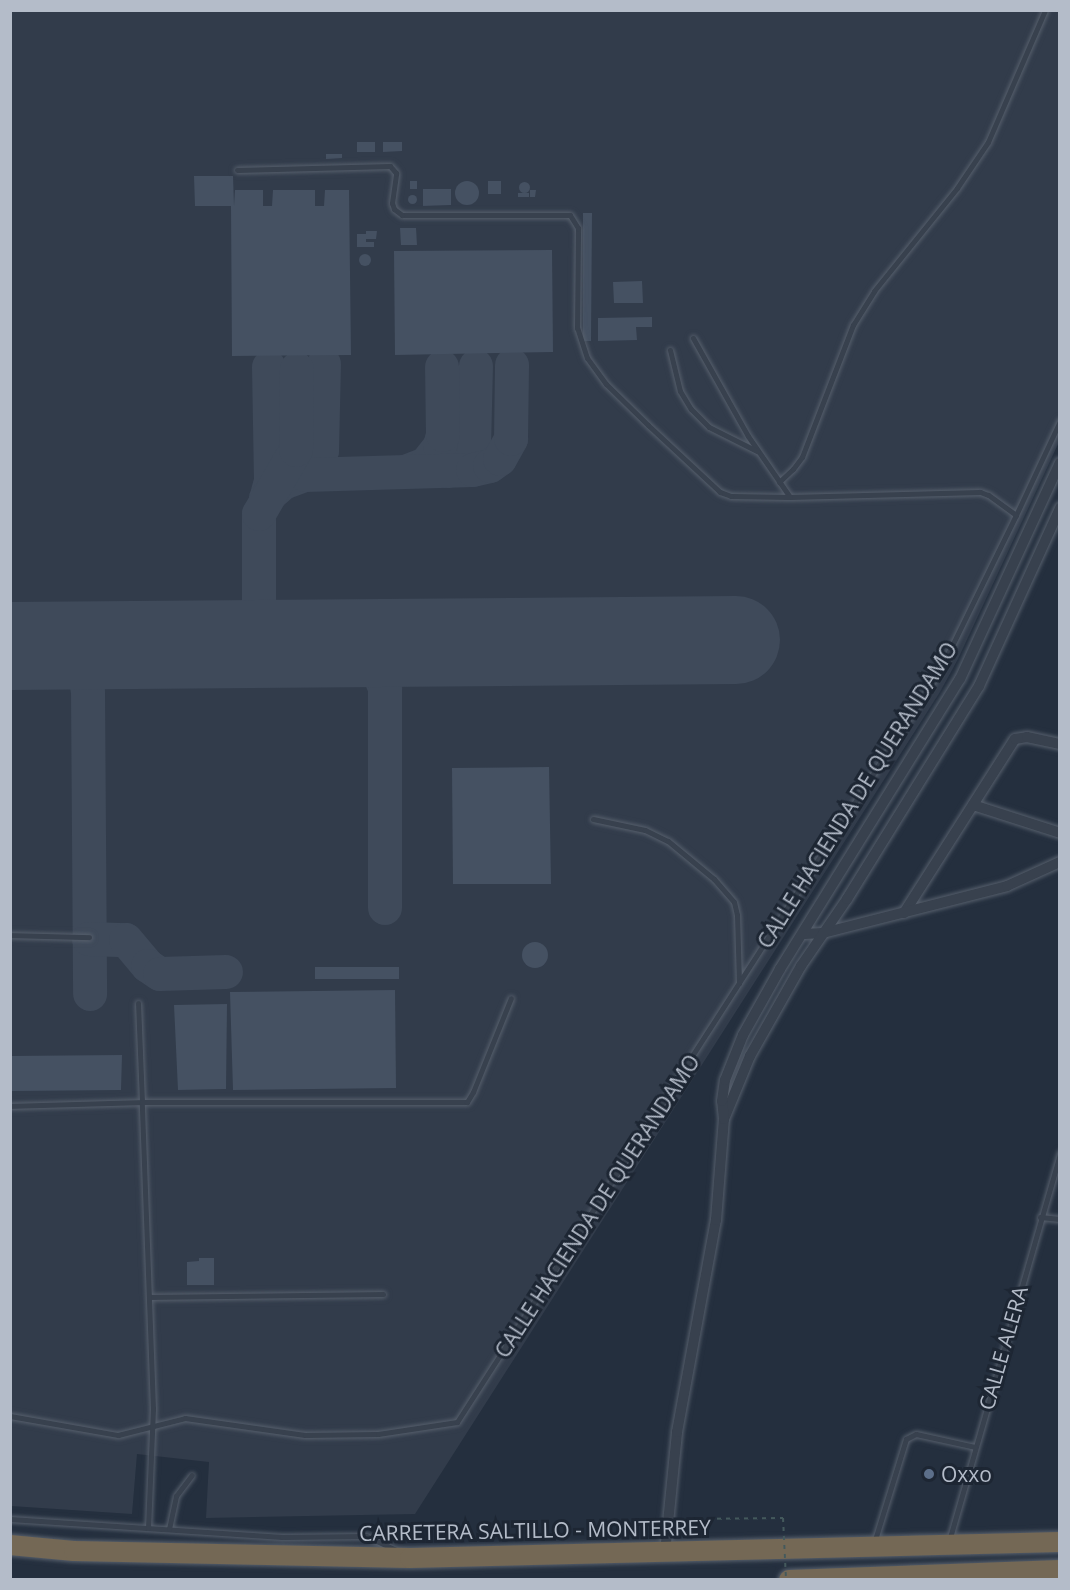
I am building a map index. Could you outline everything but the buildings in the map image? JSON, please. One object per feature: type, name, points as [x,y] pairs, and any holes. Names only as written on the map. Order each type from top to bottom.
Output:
[{"type":"highway","name":"CARRETERA SALTILLO - MONTERREY","points":[[10,1545],[74,1551],[410,1558],[1059,1542]]},
{"type":"highway","points":[[788,1580],[1059,1570]]},
{"type":"street","name":"CALLE HACIENDA DE QUERANDAMO","points":[[665,1553],[677,1432],[716,1220],[725,1080],[743,1035],[780,969],[804,934],[960,679],[1059,463]]},
{"type":"street","name":"CALLE HACIENDA DE QUERANDAMO","points":[[724,1119],[750,1056],[823,933],[963,715],[995,652],[1059,508]]},
{"type":"street","points":[[904,913],[1015,739],[1032,737],[1059,744]]},
{"type":"street","points":[[973,806],[1059,833]]},
{"type":"street","points":[[804,934],[823,933],[1007,885],[1059,862]]},
{"type":"lane","points":[[779,482],[793,469],[806,448],[853,325],[874,291],[957,189],[988,142],[1045,10]]},
{"type":"lane","points":[[237,170],[387,166],[394,169],[396,173],[394,209],[402,215],[570,215],[578,228],[577,328],[587,358],[606,384],[720,492],[731,496],[790,497],[980,492],[1016,514]]},
{"type":"lane","points":[[693,338],[758,452],[790,497]]},
{"type":"lane","points":[[670,350],[680,391],[691,409],[709,427],[758,452]]},
{"type":"lane","name":"CALLE HACIENDA DE QUERANDAMO","points":[[10,1416],[118,1435],[185,1418],[305,1435],[368,1435],[443,1427],[458,1422],[941,668],[1059,421]]},
{"type":"lane","points":[[593,819],[637,828],[668,841],[714,879],[734,902],[737,915],[739,984]]},
{"type":"lane","points":[[10,935],[89,937]]},
{"type":"lane","points":[[10,1106],[142,1102],[467,1102],[511,998]]},
{"type":"lane","points":[[138,1003],[153,1425],[148,1528]]},
{"type":"lane","name":"CALLE ALERA","points":[[949,1543],[1059,1153]]},
{"type":"lane","points":[[1040,1217],[1059,1219]]},
{"type":"lane","points":[[150,1297],[383,1294]]},
{"type":"lane","points":[[873,1546],[906,1439],[916,1434],[975,1448]]},
{"type":"lane","points":[[169,1529],[176,1496],[192,1475]]},
{"type":"lane","points":[[10,1519],[282,1537],[366,1536],[383,1541],[410,1558]]},
{"type":"path","points":[[668,1519],[783,1518],[788,1580]]},
{"type":"shaded area","points":[[10,11],[1059,11],[1059,442],[958,659],[940,692],[415,1514],[206,1518],[209,1462],[137,1454],[132,1514],[11,1506]]},
{"type":"taxiway","points":[[293,478],[313,466],[322,451],[324,364]]},
{"type":"taxiway","points":[[266,498],[283,483],[305,475],[473,470],[490,466],[500,459],[511,439],[512,365]]},
{"type":"taxiway","points":[[448,471],[466,461],[474,447],[476,366]]},
{"type":"taxiway","points":[[268,492],[271,481],[269,367]]},
{"type":"taxiway","points":[[405,472],[426,464],[440,446],[443,435],[442,367]]},
{"type":"taxiway","points":[[231,645],[246,640],[259,622],[259,514],[296,450],[297,369]]},
{"type":"taxiway","points":[[341,644],[369,661],[377,669],[385,688],[385,908]]},
{"type":"taxiway","points":[[54,646],[70,650],[79,660],[84,667],[88,692],[90,994]]},
{"type":"taxiway","points":[[89,939],[126,940],[148,966],[160,974],[226,972]]},
{"type":"runway","points":[[10,646],[736,640]]},
{"type":"place","name":"Oxxo","points":[[929,1474]]}]
